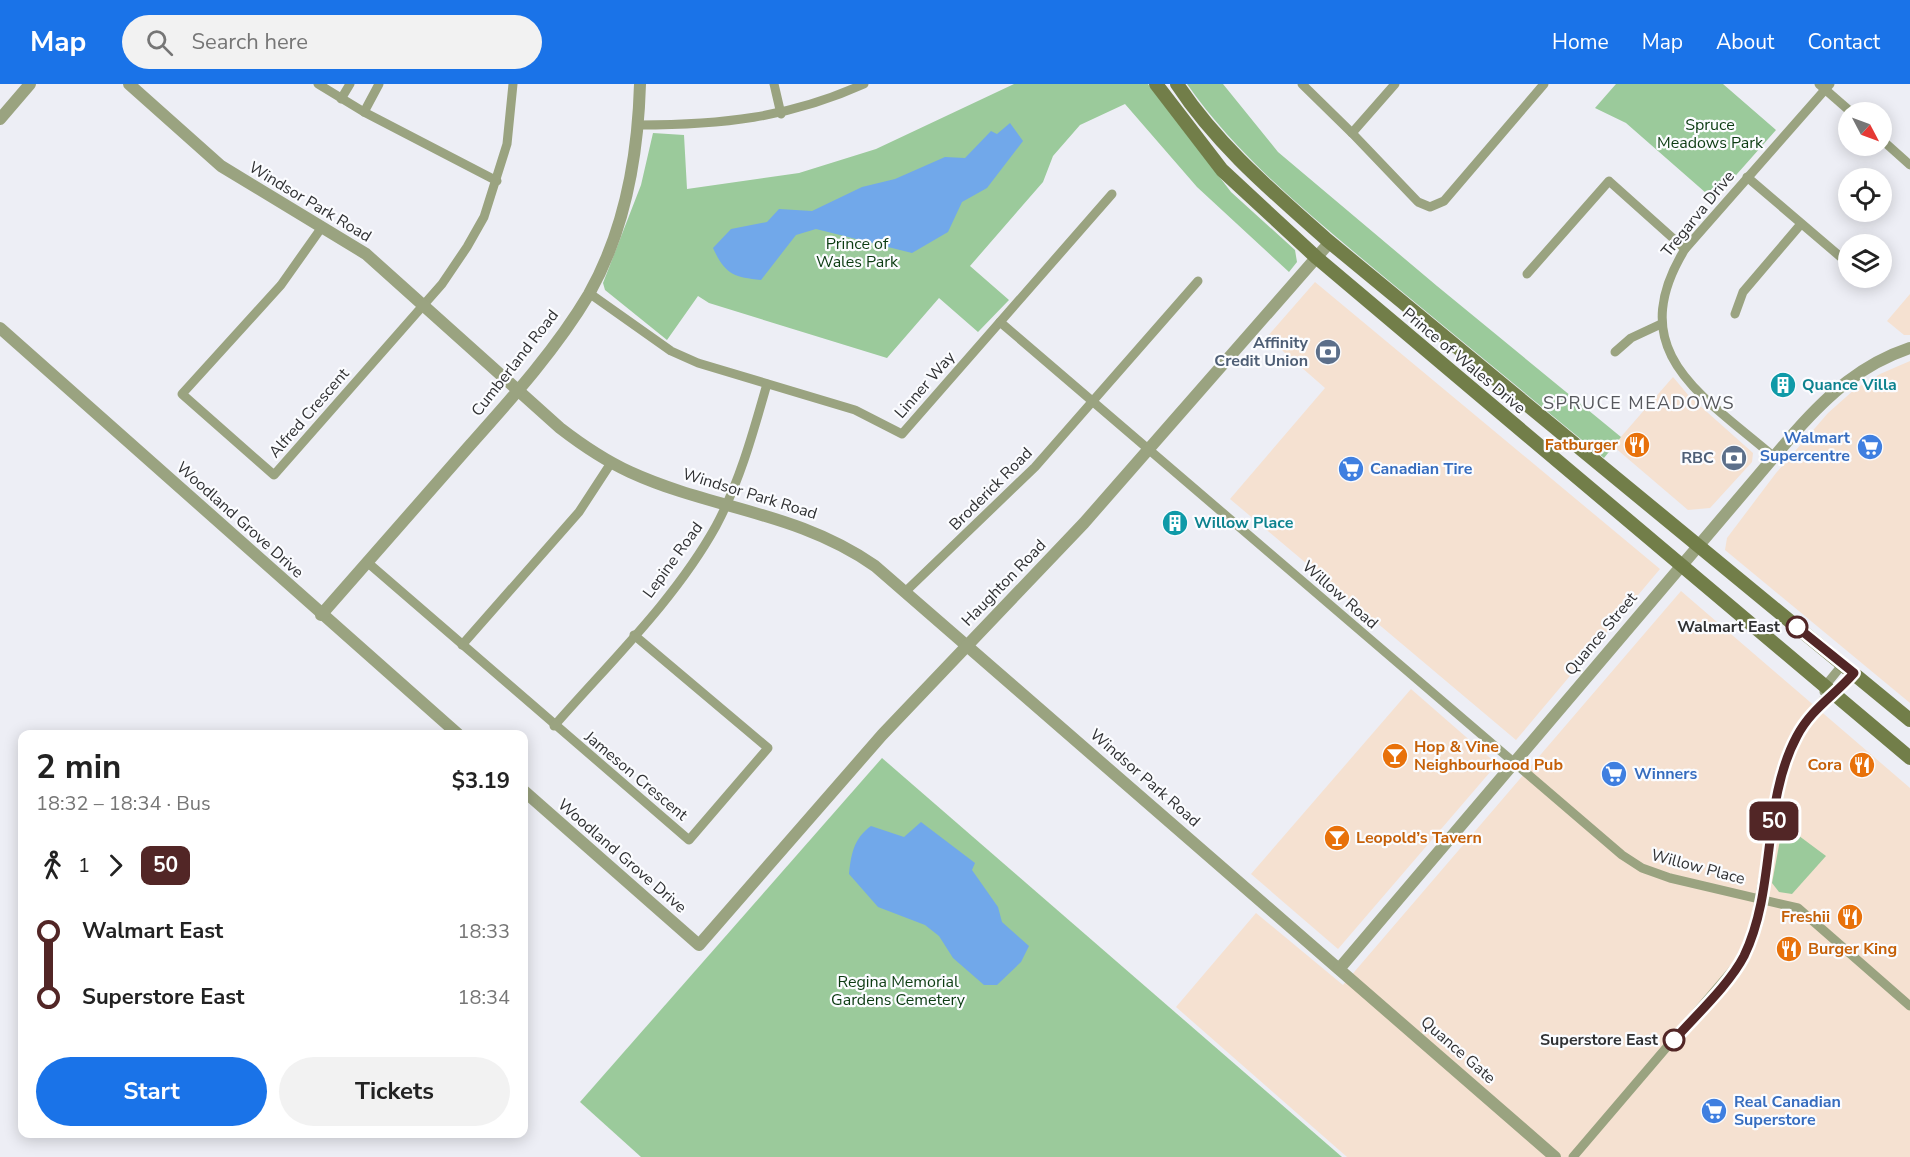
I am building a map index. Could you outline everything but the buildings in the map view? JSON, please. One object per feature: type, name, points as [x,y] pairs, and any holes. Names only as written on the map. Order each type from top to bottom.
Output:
[{"type":"main road","name":"Prince of Wales Drive","points":[[1156,84],[1222,170],[1317,258],[1682,564],[1828,694],[1910,758]]},
{"type":"main road","name":"Prince of Wales Drive","points":[[1177,84],[1189,102],[1236,156],[1330,242],[1910,720]]},
{"type":"street","points":[[0,118],[30,84]]},
{"type":"street","name":"Windsor Park Road","points":[[130,84],[221,166],[366,254],[425,304],[518,391],[573,438],[611,463],[658,483],[795,524],[831,539],[875,566],[1339,969]]},
{"type":"street","points":[[318,84],[364,112],[497,181]]},
{"type":"street","points":[[341,99],[350,84]]},
{"type":"street","points":[[364,112],[380,84]]},
{"type":"street","points":[[425,304],[467,247],[484,217],[507,144],[513,84]]},
{"type":"street","name":"Cumberland Road","points":[[321,615],[518,391],[589,293],[622,212],[634,161],[639,125],[640,84]]},
{"type":"street","points":[[774,84],[781,114]]},
{"type":"street","points":[[639,125],[690,125],[781,114],[830,100],[864,84]]},
{"type":"street","points":[[1302,84],[1418,202],[1430,207],[1444,201],[1544,84]]},
{"type":"street","points":[[1352,134],[1395,84]]},
{"type":"street","points":[[1825,86],[1841,102]]},
{"type":"street","name":"Tregarva Drive","points":[[1773,456],[1709,402],[1680,372],[1661,324],[1663,296],[1671,273],[1685,249],[1825,86]]},
{"type":"street","points":[[1892,149],[1910,165]]},
{"type":"street","points":[[1747,177],[1838,255]]},
{"type":"street","points":[[1527,274],[1609,181],[1685,249]]},
{"type":"street","points":[[1112,194],[1000,322],[1147,450]]},
{"type":"street","points":[[1735,314],[1743,292],[1801,224]]},
{"type":"street","name":"Alfred Crescent","points":[[322,227],[281,285],[182,394],[274,475],[425,304]]},
{"type":"street","name":"Haughton Road","points":[[699,945],[882,735],[1084,523],[1330,242]]},
{"type":"street","name":"Broderick Road","points":[[905,592],[1017,486],[1198,281]]},
{"type":"street","name":"Linner Way","points":[[589,293],[671,351],[698,363],[855,411],[902,434],[1000,322]]},
{"type":"street","points":[[1615,352],[1631,338],[1661,324]]},
{"type":"street","name":"Woodland Grove Drive","points":[[0,328],[453,730]]},
{"type":"street","name":"Quance Street","points":[[1339,969],[1773,456],[1838,387],[1874,363],[1910,348]]},
{"type":"street","name":"Lepine Road","points":[[554,726],[694,562],[727,504],[748,452],[767,384]]},
{"type":"street","name":"Willow Road","points":[[1147,450],[1512,764]]},
{"type":"street","points":[[462,645],[579,512],[611,463]]},
{"type":"street","name":"Jameson Crescent","points":[[368,562],[554,726],[689,840],[768,748],[634,635]]},
{"type":"street","points":[[1573,1157],[1737,967],[1750,941],[1760,900],[1782,774],[1795,738],[1849,669]]},
{"type":"street","name":"Willow Place","points":[[1512,764],[1622,855],[1642,868],[1670,878],[1734,891],[1801,910],[1910,1006]]},
{"type":"street","name":"Woodland Grove Drive","points":[[528,795],[699,945]]},
{"type":"street","name":"Quance Gate","points":[[1339,969],[1555,1157]]},
{"type":"shaded area","points":[[1315,282],[1660,569],[1516,740],[1230,499],[1325,388],[1267,337]]},
{"type":"shaded area","points":[[1910,294],[1910,335],[1904,335],[1887,321]]},
{"type":"shaded area","points":[[1910,361],[1910,703],[1725,550],[1727,538],[1776,473],[1828,413],[1855,389],[1880,374]]},
{"type":"shaded area","points":[[1673,377],[1689,396],[1753,453],[1752,462],[1710,508],[1688,510],[1613,446]]},
{"type":"shaded area","points":[[1681,591],[1910,788],[1910,1157],[1347,1157],[1176,1007],[1256,913],[1343,985]]},
{"type":"shaded area","points":[[1411,689],[1497,764],[1338,949],[1251,874]]},
{"type":"green space","name":"Prince of Wales Park","points":[[1014,84],[1148,84],[1231,192],[1295,250],[1297,262],[1289,272],[1197,187],[1125,104],[1080,125],[1053,156],[1043,182],[970,266],[1009,300],[978,332],[939,298],[887,358],[709,303],[698,296],[667,340],[605,290],[603,283],[641,185],[653,133],[684,135],[687,189],[799,173],[876,149]]},
{"type":"green space","points":[[1187,84],[1223,84],[1278,152],[1621,437],[1604,458],[1281,189],[1231,139]]},
{"type":"green space","name":"Spruce Meadows Park","points":[[1616,84],[1723,84],[1776,130],[1714,200],[1626,123],[1595,108]]},
{"type":"green space","name":"Regina Memorial Gardens Cemetery","points":[[882,758],[1342,1157],[641,1157],[580,1102]]},
{"type":"green space","points":[[1783,824],[1826,856],[1792,894],[1779,892],[1772,883]]},
{"type":"water","points":[[1010,123],[1023,141],[987,188],[962,202],[948,232],[912,253],[816,229],[796,235],[761,280],[731,273],[722,264],[713,248],[731,229],[767,222],[779,209],[812,211],[862,187],[895,179],[945,157],[965,158],[991,131],[997,134]]},
{"type":"water","points":[[921,822],[975,863],[972,870],[998,907],[1002,922],[1029,946],[1021,962],[997,985],[984,985],[953,958],[939,936],[925,925],[878,907],[849,874],[854,847],[871,826],[904,837]]},
{"type":"bus line","name":"50","points":[[1674,1040],[1742,959],[1754,928],[1782,774],[1795,738],[1805,721],[1823,700],[1835,694],[1854,673],[1797,627]]},
{"type":"place","name":"Affinity Credit Union","points":[[1328,352]]},
{"type":"place","name":"Quance Villa","points":[[1783,385]]},
{"type":"place","name":"Fatburger","points":[[1637,445]]},
{"type":"place","name":"Walmart Supercentre","points":[[1870,447]]},
{"type":"place","name":"RBC","points":[[1734,458]]},
{"type":"place","name":"Canadian Tire","points":[[1351,469]]},
{"type":"place","name":"Willow Place","points":[[1175,523]]},
{"type":"place","name":"Walmart East","points":[[1797,627]]},
{"type":"place","name":"Hop & Vine Neighbourhood Pub","points":[[1395,756]]},
{"type":"place","name":"Cora","points":[[1862,765]]},
{"type":"place","name":"Winners","points":[[1614,774]]},
{"type":"place","name":"Leopold’s Tavern","points":[[1337,838]]},
{"type":"place","name":"Freshii","points":[[1850,917]]},
{"type":"place","name":"Burger King","points":[[1789,949]]},
{"type":"place","name":"Superstore East","points":[[1674,1040]]},
{"type":"place","name":"Real Canadian Superstore","points":[[1714,1111]]},
{"type":"district","name":"SPRUCE MEADOWS","points":[[1639,403]]}]
